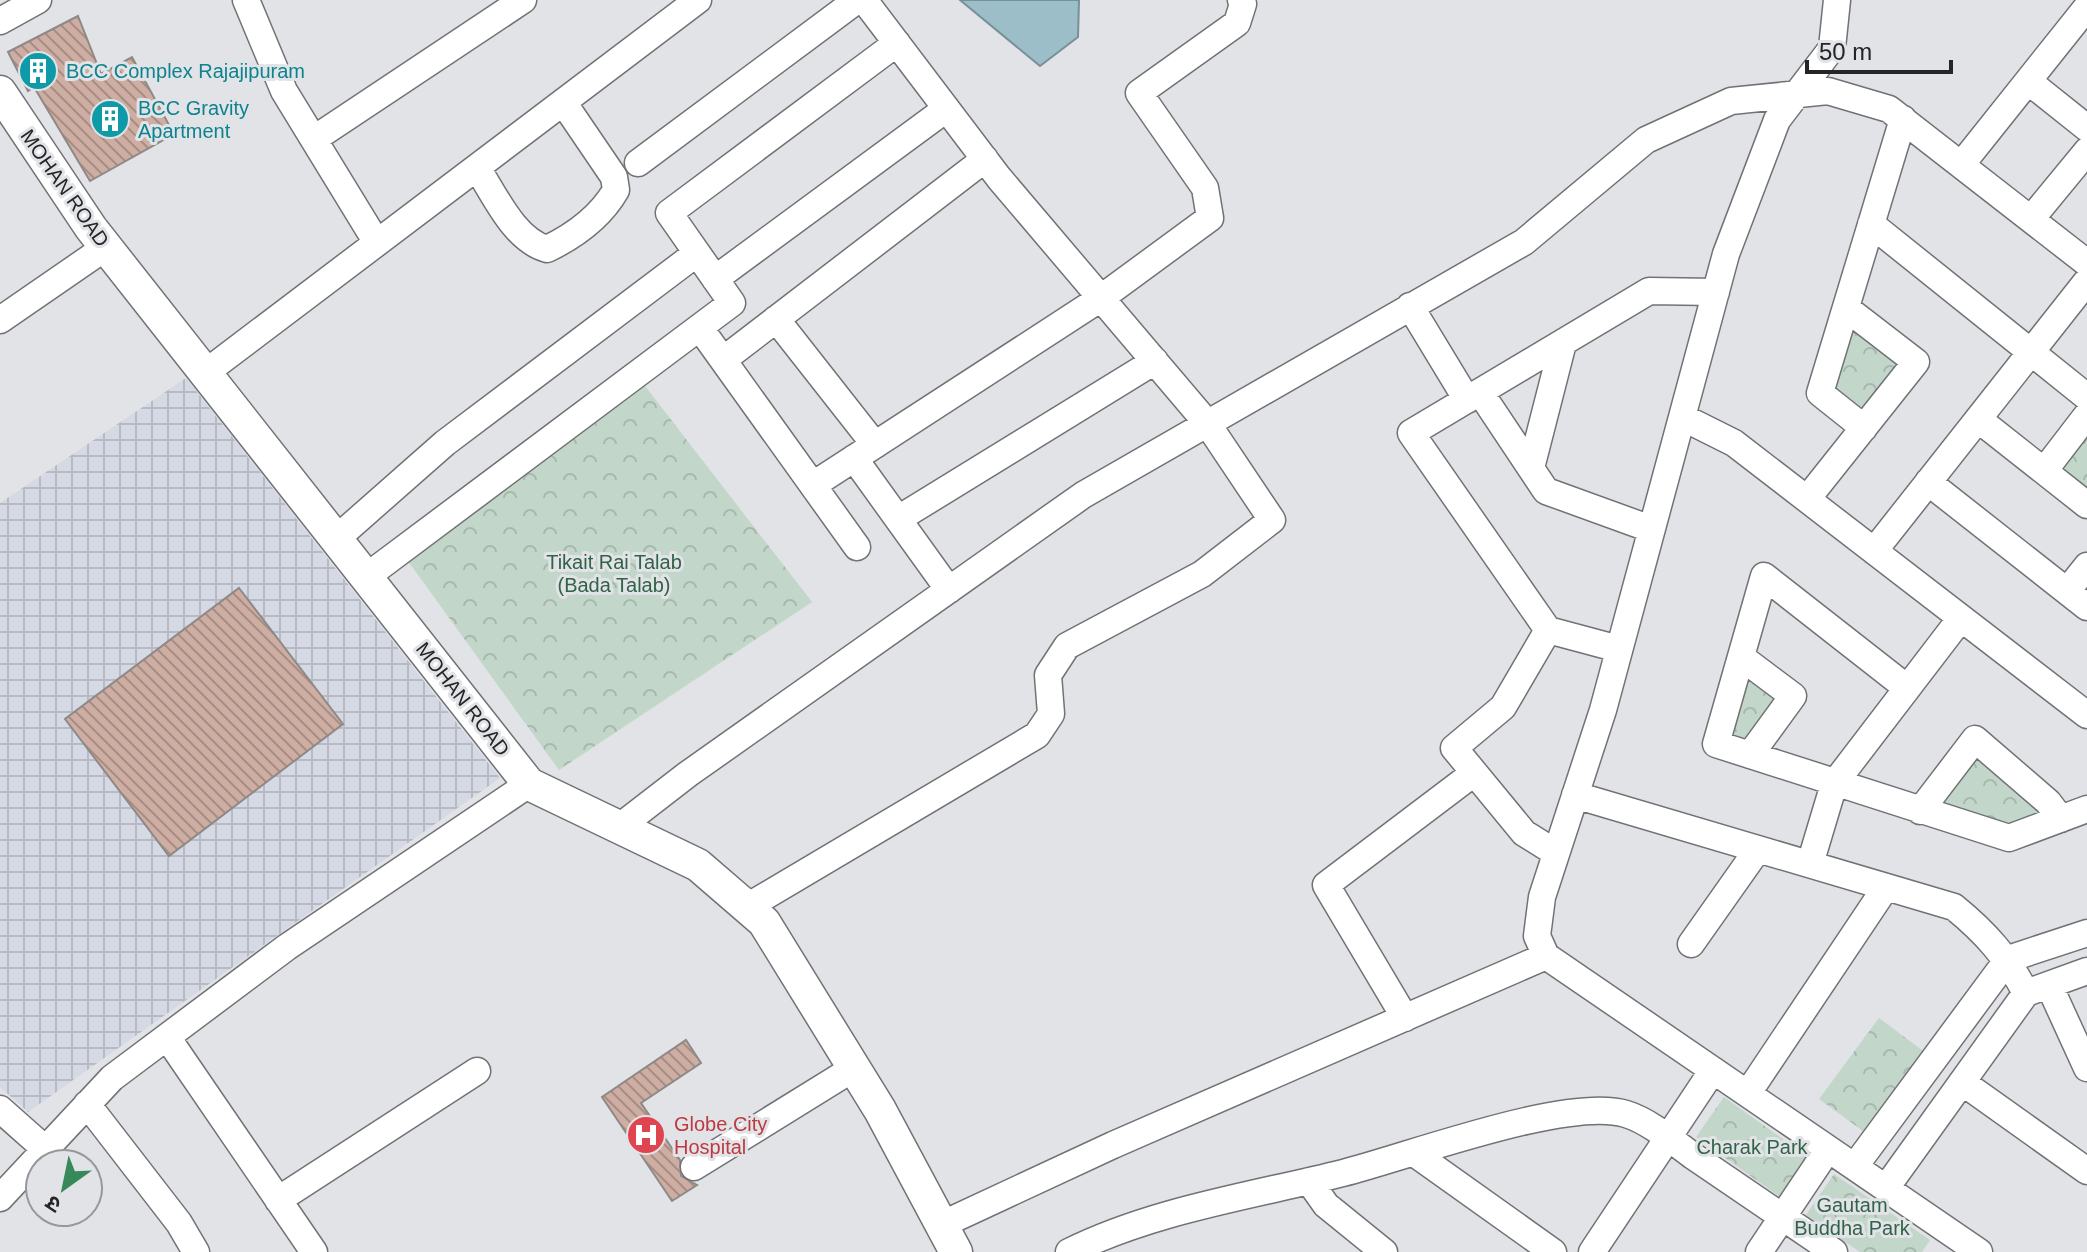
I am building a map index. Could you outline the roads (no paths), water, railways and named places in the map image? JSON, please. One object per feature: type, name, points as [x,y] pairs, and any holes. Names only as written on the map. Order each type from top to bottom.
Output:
[{"type":"main road","name":"MOHAN ROAD","points":[[0,92],[106,247],[529,784],[622,825],[698,865],[764,922],[854,1068],[948,1238]]},
{"type":"street","points":[[0,21],[38,0]]},
{"type":"street","points":[[246,0],[284,91],[377,243]]},
{"type":"street","points":[[314,139],[523,0]]},
{"type":"street","points":[[205,373],[698,0]]},
{"type":"street","points":[[638,163],[857,0]]},
{"type":"street","points":[[747,907],[1037,735],[1051,714],[1048,675],[1067,646],[1202,574],[1272,520],[1207,423],[985,159],[864,0]]},
{"type":"street","points":[[813,485],[1101,298],[1210,218],[1205,188],[1139,93],[1237,23],[1243,4],[1241,0]]},
{"type":"street","points":[[1837,0],[1832,48],[1777,120],[1760,159],[1716,292],[1619,649],[1542,897],[1537,936],[1546,956],[1886,1188],[1949,1244],[1979,1252]]},
{"type":"street","points":[[1961,165],[2087,7]]},
{"type":"street","points":[[366,577],[732,303],[669,213],[897,43]]},
{"type":"street","points":[[2028,81],[2087,128]]},
{"type":"street","points":[[622,825],[688,774],[1083,495],[1524,242],[1646,140],[1731,101],[1828,91],[1889,109],[2087,263]]},
{"type":"street","points":[[477,168],[522,235],[534,245],[547,249],[581,227],[610,201],[616,190],[614,177],[563,102]]},
{"type":"street","points":[[715,279],[946,109]]},
{"type":"street","points":[[1864,428],[1820,393],[1903,119]]},
{"type":"street","points":[[2031,219],[2087,151]]},
{"type":"street","points":[[723,360],[985,159]]},
{"type":"street","points":[[1871,224],[2087,397]]},
{"type":"street","points":[[0,320],[106,247]]},
{"type":"street","points":[[336,539],[445,443],[697,253]]},
{"type":"street","points":[[1874,551],[2087,281]]},
{"type":"street","points":[[1619,649],[1548,630],[1411,433],[1649,291],[1716,292]]},
{"type":"street","points":[[1410,306],[1546,491],[1651,529]]},
{"type":"street","points":[[1807,499],[1916,362],[1846,308]]},
{"type":"street","points":[[776,319],[864,452],[898,519],[949,590]]},
{"type":"street","points":[[700,328],[857,547]]},
{"type":"street","points":[[1531,468],[1563,343]]},
{"type":"street","points":[[898,519],[1155,361]]},
{"type":"street","points":[[2044,471],[2087,415]]},
{"type":"street","points":[[1682,417],[1734,443],[2085,709]]},
{"type":"street","points":[[1978,419],[2087,505]]},
{"type":"street","points":[[1928,482],[2077,599],[2087,566]]},
{"type":"street","points":[[1907,688],[1764,576],[1716,744],[2009,838],[2087,809]]},
{"type":"street","points":[[1810,864],[1834,784],[1961,618]]},
{"type":"street","points":[[1548,630],[1503,707],[1454,748],[1524,833],[1556,853]]},
{"type":"street","points":[[1741,657],[1793,696],[1750,755]]},
{"type":"street","points":[[1920,811],[1975,739],[2048,802],[2061,819]]},
{"type":"street","points":[[1405,1018],[1326,885],[1474,773]]},
{"type":"street","points":[[0,1109],[44,1148],[112,1078],[287,947],[529,784]]},
{"type":"street","points":[[1575,795],[1954,907],[1985,932],[2037,989],[2087,1068]]},
{"type":"street","points":[[1691,944],[1758,849]]},
{"type":"street","points":[[1748,1093],[1886,887]]},
{"type":"street","points":[[1855,1166],[2008,959],[2087,933]]},
{"type":"street","points":[[948,1238],[1113,1145],[1546,956]]},
{"type":"street","points":[[1886,1188],[1962,1082],[2037,989],[2087,971]]},
{"type":"street","points":[[167,1037],[314,1252]]},
{"type":"street","points":[[694,1167],[854,1068]]},
{"type":"street","points":[[1592,1252],[1713,1070]]},
{"type":"street","points":[[278,1200],[477,1071]]},
{"type":"street","points":[[1962,1082],[2082,1157]]},
{"type":"street","points":[[87,1104],[179,1223],[196,1252]]},
{"type":"street","points":[[1069,1252],[1104,1235],[1175,1213],[1309,1181],[1516,1124],[1585,1111],[1626,1114],[1668,1138],[1834,1252]]},
{"type":"street","points":[[1759,1252],[1828,1149]]},
{"type":"street","points":[[1414,1153],[1553,1252]]},
{"type":"street","points":[[0,1198],[24,1171]]},
{"type":"street","points":[[1309,1181],[1326,1205],[1384,1252]]},
{"type":"water","points":[[960,0],[1079,0],[1078,37],[1040,66]]},
{"type":"place","name":"BCC Complex Rajajipuram","points":[[38,71]]},
{"type":"place","name":"BCC Gravity Apartment","points":[[110,119]]},
{"type":"place","name":"Globe City Hospital","points":[[646,1135]]},
{"type":"park label","name":"Tikait Rai Talab (Bada Talab)","points":[[614,574]]},
{"type":"park label","name":"Charak Park","points":[[1752,1147]]},
{"type":"park label","name":"Gautam Buddha Park","points":[[1852,1216]]}]
